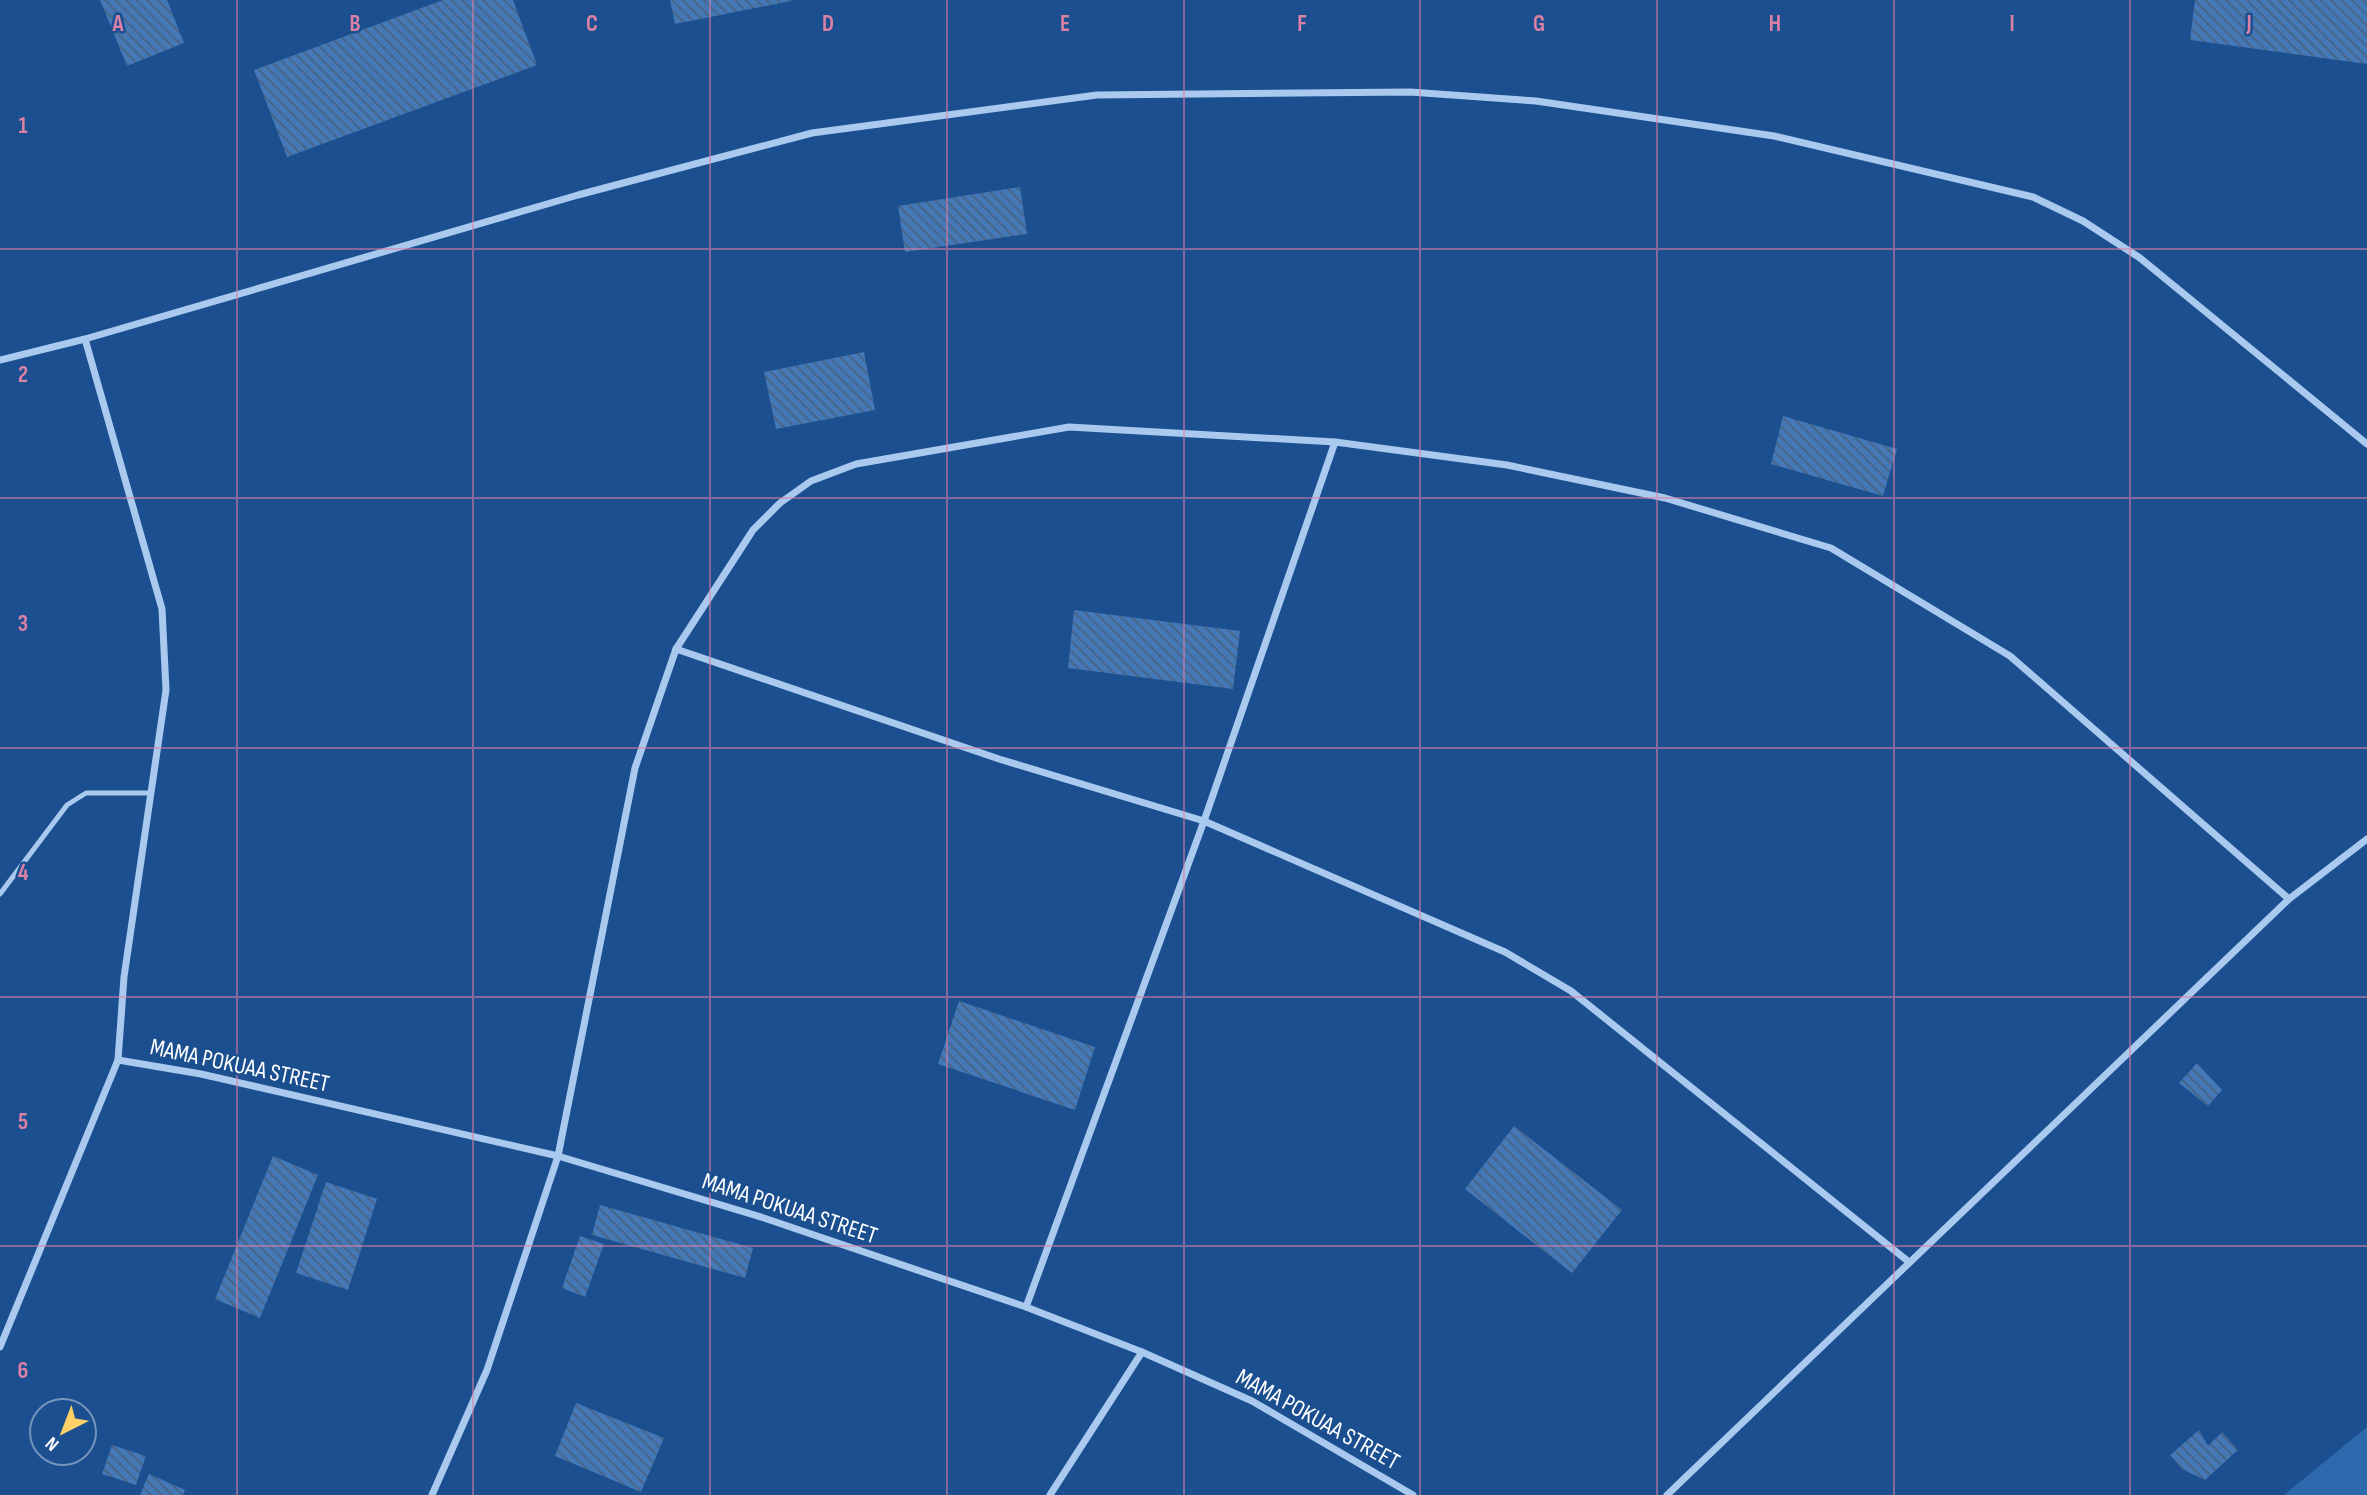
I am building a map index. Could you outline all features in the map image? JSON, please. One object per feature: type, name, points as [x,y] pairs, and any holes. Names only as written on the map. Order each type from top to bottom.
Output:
[{"type":"street","points":[[0,360],[85,339],[578,195],[812,133],[1097,95],[1410,92],[1536,101],[1774,136],[2033,197],[2083,221],[2140,258],[2367,444]]},
{"type":"street","points":[[0,1347],[118,1060],[124,977],[166,690],[162,609],[85,339]]},
{"type":"street","points":[[432,1495],[487,1370],[558,1156],[635,768],[676,649],[752,530],[780,503],[811,481],[856,464],[1069,427],[1335,442],[1507,465],[1665,498],[1831,548],[2010,656],[2289,899]]},
{"type":"street","points":[[1026,1307],[1205,821],[1335,442]]},
{"type":"street","points":[[676,649],[999,759],[1205,821],[1505,952],[1571,991],[1909,1262]]},
{"type":"street","points":[[1667,1495],[2289,899],[2367,839]]},
{"type":"street","name":"MAMA POKUAA STREET","points":[[118,1060],[201,1074],[558,1156],[764,1218],[1026,1307],[1142,1352],[1252,1401],[1413,1495]]},
{"type":"street","points":[[1050,1495],[1142,1352]]},
{"type":"lane","points":[[0,894],[67,805],[86,793],[150,793]]},
{"type":"shaded area","points":[[2367,1427],[2367,1495],[2284,1495]]},
{"type":"building","points":[[100,0],[167,0],[184,43],[127,66]]},
{"type":"building","points":[[443,0],[513,0],[537,65],[287,157],[254,70]]},
{"type":"building","points":[[670,0],[791,0],[791,1],[675,24]]},
{"type":"building","points":[[2195,0],[2367,0],[2367,64],[2190,40]]},
{"type":"building","points":[[1020,187],[1027,234],[905,252],[898,206]]},
{"type":"building","points":[[864,352],[875,410],[776,429],[764,372]]},
{"type":"building","points":[[1783,416],[1897,449],[1883,496],[1771,464]]},
{"type":"building","points":[[1074,610],[1240,631],[1233,689],[1068,668]]},
{"type":"building","points":[[959,1001],[1095,1047],[1075,1110],[938,1064]]},
{"type":"building","points":[[2197,1063],[2222,1090],[2208,1106],[2179,1083]]},
{"type":"building","points":[[1514,1126],[1622,1210],[1572,1273],[1465,1189]]},
{"type":"building","points":[[273,1156],[318,1175],[260,1318],[215,1299]]},
{"type":"building","points":[[326,1182],[377,1199],[348,1290],[296,1273]]},
{"type":"building","points":[[600,1205],[753,1248],[745,1278],[592,1235]]},
{"type":"building","points":[[580,1236],[604,1244],[585,1297],[562,1288]]},
{"type":"building","points":[[576,1403],[664,1438],[641,1492],[555,1456]]},
{"type":"building","points":[[2199,1430],[2208,1446],[2222,1432],[2238,1450],[2205,1480],[2182,1469],[2170,1455]]},
{"type":"building","points":[[112,1445],[146,1456],[136,1485],[102,1474]]},
{"type":"building","points":[[149,1474],[185,1490],[183,1495],[140,1495]]}]
